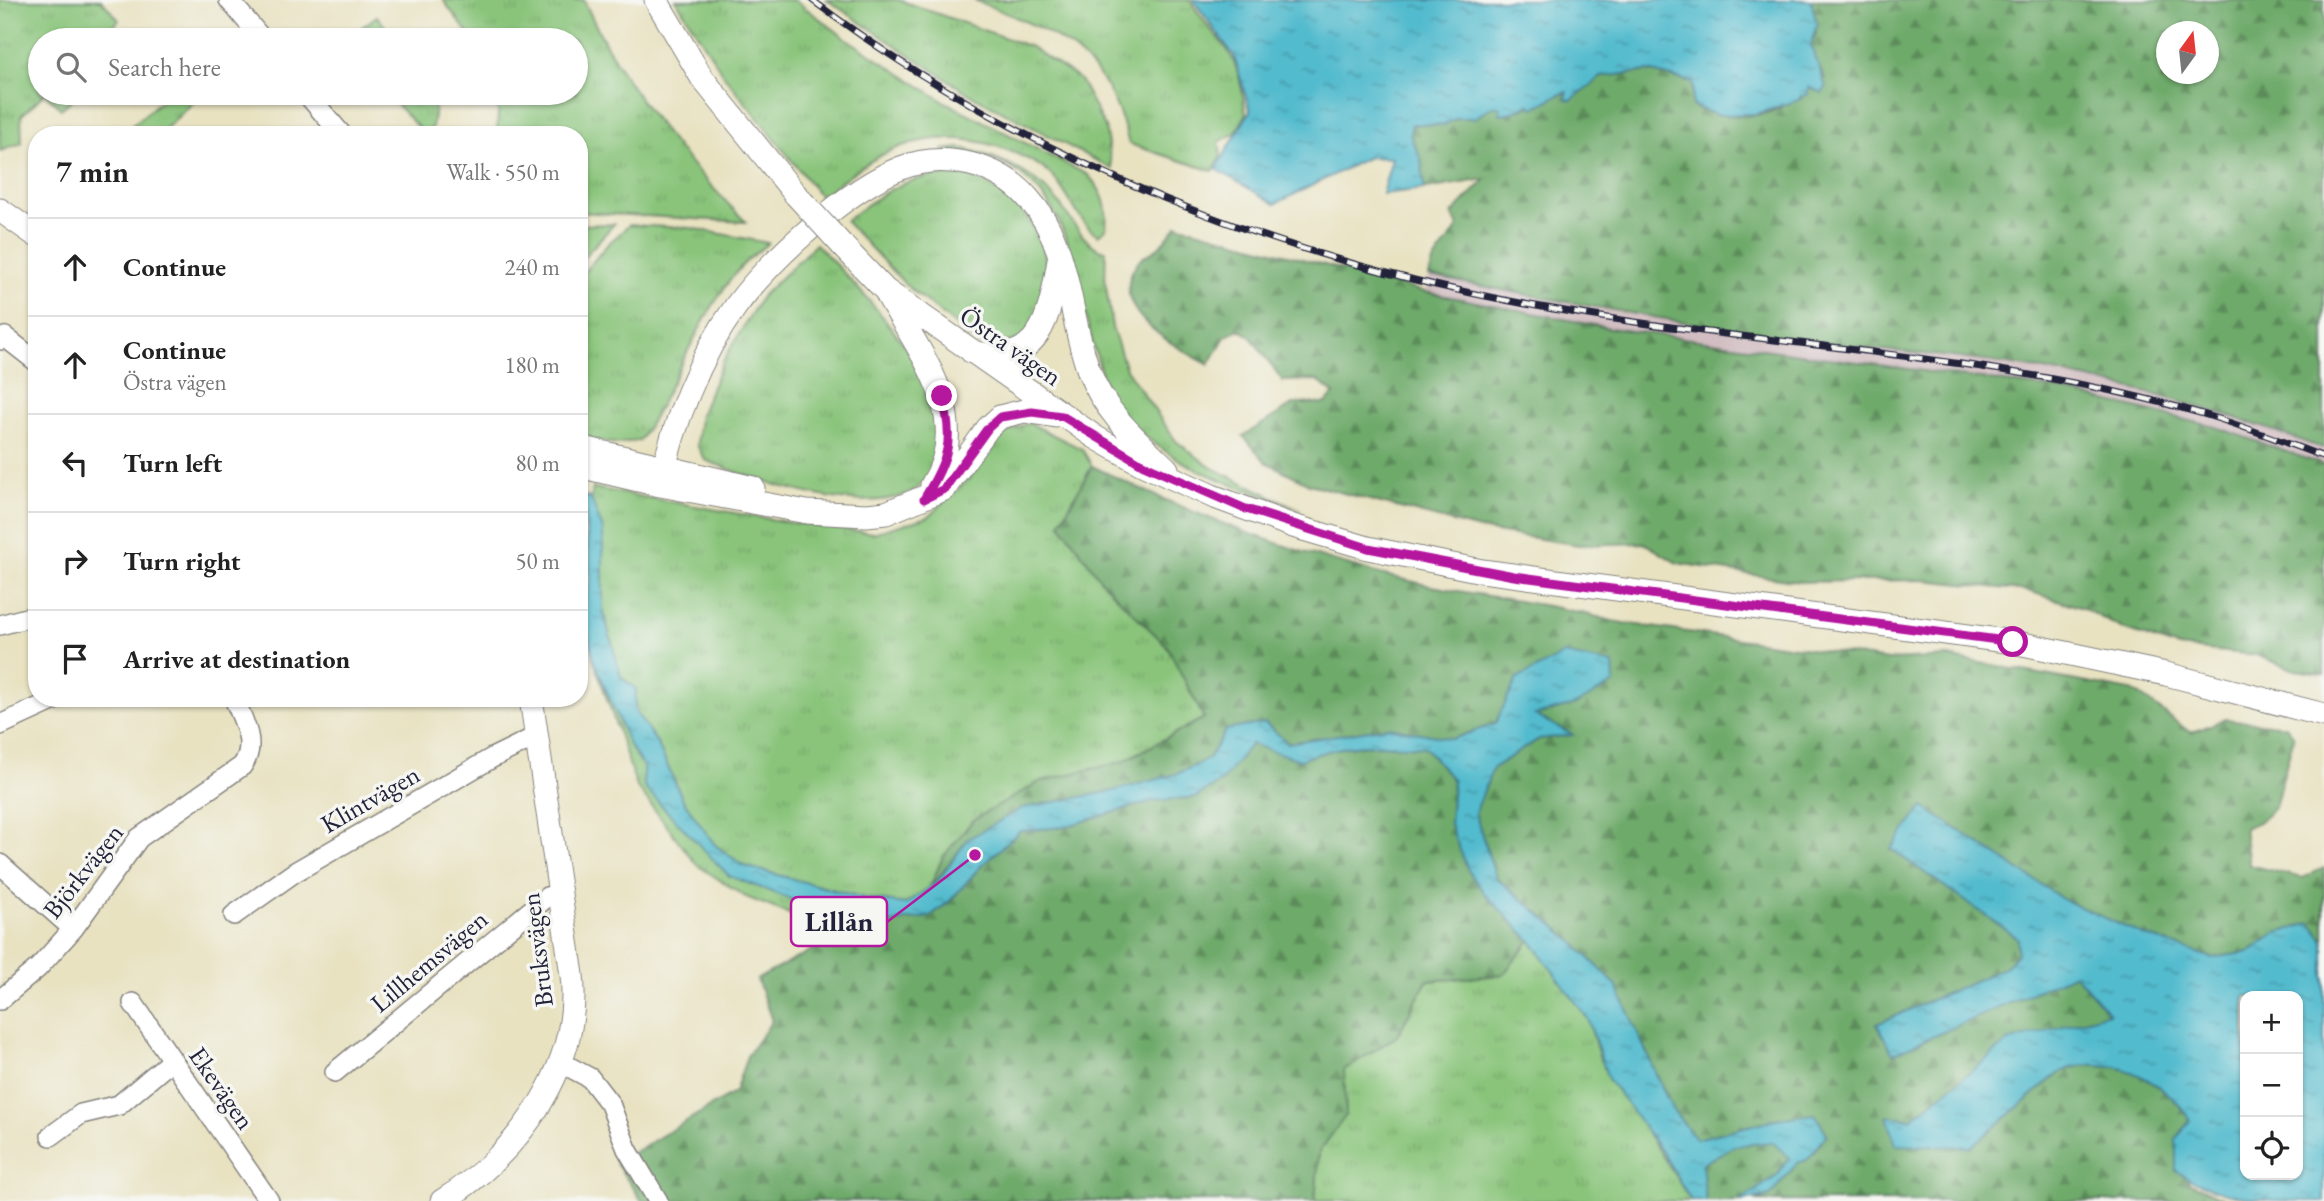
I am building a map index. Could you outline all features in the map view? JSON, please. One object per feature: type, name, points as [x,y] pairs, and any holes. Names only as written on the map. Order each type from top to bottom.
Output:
[{"type":"street","points":[[229,0],[253,28]]},
{"type":"street","name":"Östra vägen","points":[[656,0],[702,78],[796,195],[885,290],[1062,416],[1142,464],[1180,481],[1243,508],[1331,538],[1456,567],[2013,642],[2166,674],[2324,715]]},
{"type":"street","points":[[316,105],[334,126]]},
{"type":"street","points":[[662,475],[676,427],[701,368],[735,307],[767,268],[839,207],[883,176],[903,167],[935,161],[967,164],[990,171],[1008,180],[1039,210],[1069,279],[1083,353],[1096,388],[1120,424],[1180,481]]},
{"type":"street","points":[[0,204],[28,229]]},
{"type":"street","points":[[0,210],[28,229]]},
{"type":"street","points":[[966,350],[1002,356],[1026,347],[1047,320],[1060,257]]},
{"type":"street","points":[[885,290],[942,396],[949,425],[948,455],[924,499]]},
{"type":"street","points":[[2,336],[28,355]]},
{"type":"street","points":[[588,467],[662,475],[811,504],[843,515],[886,513],[944,489],[988,428],[1000,417],[1024,411],[1062,416]]},
{"type":"street","points":[[588,450],[662,475]]},
{"type":"street","points":[[0,625],[28,617]]},
{"type":"street","points":[[0,725],[39,707]]},
{"type":"street","name":"Björkvägen","points":[[0,1000],[38,968],[73,929],[139,838],[242,766],[248,757],[249,736],[238,707]]},
{"type":"street","name":"Bruksvägen","points":[[442,1201],[485,1169],[509,1145],[534,1111],[569,1040],[575,1003],[532,707]]},
{"type":"street","name":"Klintvägen","points":[[234,915],[295,872],[492,758],[537,736]]},
{"type":"street","points":[[0,863],[73,929]]},
{"type":"street","name":"Lillhemsvägen","points":[[335,1072],[547,897],[559,894]]},
{"type":"street","name":"Ekevägen","points":[[133,1003],[269,1201]]},
{"type":"street","points":[[51,1136],[81,1114],[119,1105],[171,1061]]},
{"type":"street","points":[[560,1062],[590,1078],[610,1104],[627,1149],[658,1201]]},
{"type":"shaded area","points":[[1429,276],[1615,312],[1816,342],[2013,365],[2116,384],[2250,421],[2324,449],[2324,465],[2216,427],[2055,389],[1610,328],[1425,292]]},
{"type":"green space","points":[[0,0],[101,0],[119,20],[112,28],[28,28],[28,105],[32,105],[21,116],[22,143],[0,151]]},
{"type":"green space","points":[[443,0],[584,0],[616,61],[654,119],[746,222],[588,213],[588,126],[497,126],[498,105],[588,105],[588,28],[464,28]]},
{"type":"green space","points":[[676,0],[795,0],[844,37],[943,101],[1088,175],[1104,200],[1106,229],[1098,235],[1092,230],[1059,184],[1041,167],[1003,148],[970,140],[945,138],[902,146],[862,167],[821,197],[725,77]]},
{"type":"green space","points":[[827,0],[899,0],[1031,47],[1080,80],[1105,127],[1112,169],[969,94]]},
{"type":"green space","points":[[974,0],[1190,0],[1231,55],[1240,80],[1246,115],[1235,133],[1219,142],[1221,156],[1213,171],[1129,144],[1119,112],[1107,87],[1074,50],[1030,23]]},
{"type":"green space","points":[[1811,0],[2324,0],[2324,449],[2171,399],[2054,372],[1766,335],[1621,312],[1429,276],[1433,262],[1458,227],[1452,214],[1486,179],[1425,189],[1420,156],[1410,134],[1412,124],[1444,125],[1457,118],[1475,118],[1494,105],[1513,112],[1567,92],[1571,100],[1601,77],[1648,71],[1693,82],[1692,106],[1701,110],[1727,115],[1755,115],[1799,100],[1808,86],[1825,78],[1814,59],[1811,45],[1816,33]]},
{"type":"green space","points":[[377,16],[386,28],[361,28]]},
{"type":"green space","points":[[156,105],[190,105],[168,126],[132,126]]},
{"type":"green space","points":[[397,105],[435,105],[432,126],[417,126]]},
{"type":"green space","points":[[961,148],[998,159],[1031,177],[1057,200],[1090,243],[1106,251],[1105,280],[1112,327],[1126,369],[1176,441],[1212,468],[1301,510],[1199,470],[1153,443],[1132,425],[1108,393],[1088,328],[1068,245],[1058,220],[1044,197],[1025,177],[999,162],[942,150]]},
{"type":"green space","points":[[964,174],[999,192],[1014,204],[1027,217],[1037,233],[1046,269],[1045,290],[1036,316],[1023,340],[982,346],[908,287],[845,221],[900,185],[927,177]]},
{"type":"green space","points":[[614,224],[588,252],[588,225]]},
{"type":"green space","points":[[629,225],[691,228],[768,243],[743,264],[725,287],[699,329],[640,440],[617,444],[588,439],[588,267]]},
{"type":"green space","points":[[1177,225],[1425,292],[1610,328],[2055,389],[2216,427],[2324,465],[2324,674],[2295,670],[2256,655],[2178,647],[2123,629],[2083,608],[2028,591],[1923,580],[1799,582],[1677,563],[1644,543],[1579,545],[1483,530],[1309,484],[1266,462],[1243,436],[1294,404],[1326,403],[1334,394],[1317,380],[1283,381],[1250,336],[1239,329],[1225,337],[1209,365],[1163,337],[1136,311],[1130,297],[1129,280],[1137,263],[1161,245]]},
{"type":"green space","points":[[816,244],[898,337],[920,372],[934,404],[939,425],[937,459],[923,483],[899,497],[867,501],[832,498],[795,490],[705,460],[697,445],[700,415],[723,361],[762,296]]},
{"type":"green space","points":[[1029,423],[1082,449],[1092,466],[1060,523],[1103,583],[1167,646],[1204,718],[1122,762],[1041,781],[943,857],[929,890],[906,904],[868,899],[744,866],[714,844],[683,800],[657,743],[635,711],[636,689],[621,677],[603,610],[603,530],[591,499],[593,488],[792,523],[873,533],[928,517],[971,477],[999,435]]},
{"type":"green space","points":[[1092,466],[1172,503],[1254,535],[1337,562],[1423,584],[1568,610],[1616,622],[1889,660],[1948,657],[2136,692],[2191,733],[2225,719],[2286,726],[2294,736],[2275,807],[2259,822],[2244,828],[2249,865],[2302,878],[2324,868],[2324,941],[2311,923],[2274,934],[2250,952],[2212,958],[2146,936],[2066,901],[1923,808],[1891,849],[2019,938],[2017,954],[2004,968],[1877,1024],[1893,1054],[2075,974],[2109,1013],[2008,1043],[1911,1119],[1887,1116],[1896,1144],[1971,1147],[2056,1075],[2074,1067],[2112,1066],[2148,1080],[2165,1091],[2179,1105],[2190,1120],[2176,1140],[2190,1183],[2231,1201],[1756,1201],[1770,1196],[1797,1163],[1807,1160],[1827,1134],[1815,1115],[1776,1119],[1696,1139],[1672,1109],[1616,985],[1569,938],[1496,878],[1475,813],[1493,768],[1539,739],[1571,734],[1534,715],[1575,705],[1517,679],[1495,724],[1452,739],[1388,727],[1288,743],[1265,723],[1226,730],[1208,759],[1177,774],[1113,791],[1023,808],[968,839],[929,890],[943,857],[973,820],[1041,781],[1122,762],[1204,718],[1167,646],[1103,583],[1060,523]]},
{"type":"green space","points":[[593,658],[629,745],[643,766],[644,787],[729,876],[820,910],[827,925],[815,924],[746,897],[697,865],[637,787]]},
{"type":"green space","points":[[1251,743],[1300,760],[1362,745],[1425,747],[1453,780],[1450,825],[1485,894],[1530,940],[1503,975],[1427,981],[1397,1036],[1344,1070],[1346,1115],[1319,1152],[1315,1201],[642,1201],[616,1163],[735,1092],[747,1056],[772,1021],[757,979],[820,946],[815,924],[867,932],[900,921],[929,917],[950,901],[981,866],[1020,831],[1064,827],[1152,801],[1197,797],[1222,781]]},
{"type":"green space","points":[[1530,940],[1588,1019],[1599,1056],[1691,1201],[1315,1201],[1319,1152],[1346,1115],[1343,1070],[1397,1036],[1427,981],[1503,975]]},
{"type":"green space","points":[[1773,1142],[1789,1157],[1778,1175],[1740,1201],[1706,1201],[1702,1164],[1734,1146]]},
{"type":"water","points":[[1193,0],[1811,0],[1817,24],[1811,45],[1826,87],[1822,93],[1808,87],[1808,95],[1801,96],[1799,100],[1757,114],[1717,115],[1692,106],[1693,82],[1648,71],[1601,77],[1571,100],[1566,99],[1567,92],[1533,108],[1529,104],[1513,112],[1500,114],[1500,107],[1494,105],[1475,118],[1457,118],[1444,125],[1412,124],[1411,139],[1420,156],[1425,189],[1382,194],[1392,158],[1369,157],[1275,204],[1216,169],[1250,111],[1234,56]]},
{"type":"water","points":[[588,498],[603,530],[603,610],[621,677],[636,689],[635,711],[657,743],[683,800],[715,845],[744,866],[868,899],[906,904],[937,882],[968,839],[1023,808],[1113,791],[1177,774],[1208,759],[1226,730],[1265,723],[1288,743],[1388,727],[1452,739],[1495,724],[1517,679],[1564,654],[1613,664],[1614,683],[1575,705],[1535,715],[1573,735],[1539,739],[1493,768],[1475,813],[1496,878],[1569,938],[1616,985],[1672,1109],[1696,1139],[1776,1119],[1815,1114],[1827,1134],[1807,1160],[1797,1163],[1770,1196],[1740,1201],[1778,1175],[1789,1157],[1772,1142],[1734,1146],[1702,1164],[1706,1201],[1691,1201],[1663,1153],[1608,1079],[1588,1019],[1530,940],[1485,894],[1468,870],[1450,825],[1453,780],[1425,747],[1362,745],[1300,760],[1251,744],[1222,781],[1196,797],[1152,801],[1064,827],[1020,831],[981,866],[950,901],[929,917],[900,921],[867,932],[827,925],[820,910],[729,876],[644,787],[643,766],[629,745],[593,658],[588,634]]},
{"type":"water","points":[[1923,807],[2066,901],[2146,936],[2212,958],[2250,952],[2274,934],[2311,923],[2324,941],[2324,1201],[2283,1201],[2229,1194],[2176,1171],[2176,1140],[2190,1120],[2165,1091],[2149,1080],[2111,1066],[2073,1067],[2056,1075],[1971,1147],[1896,1145],[1887,1116],[1911,1119],[2008,1042],[2109,1013],[2075,974],[1893,1054],[1877,1024],[2004,968],[2017,954],[2018,938],[1891,849]]},
{"type":"railway","points":[[812,0],[895,58],[982,111],[1072,157],[1164,198],[1259,234],[1356,264],[1454,289],[1553,309],[2043,377],[2203,414],[2324,457]]},
{"type":"place","name":"Lillån","points":[[975,855]]},
{"type":"route","points":[[942,396],[949,425],[948,455],[924,499],[944,489],[988,428],[1000,417],[1024,411],[1032,412],[1062,416],[1142,464],[1212,496],[1293,526],[1368,548],[1514,576],[1857,619],[2013,642]]}]
